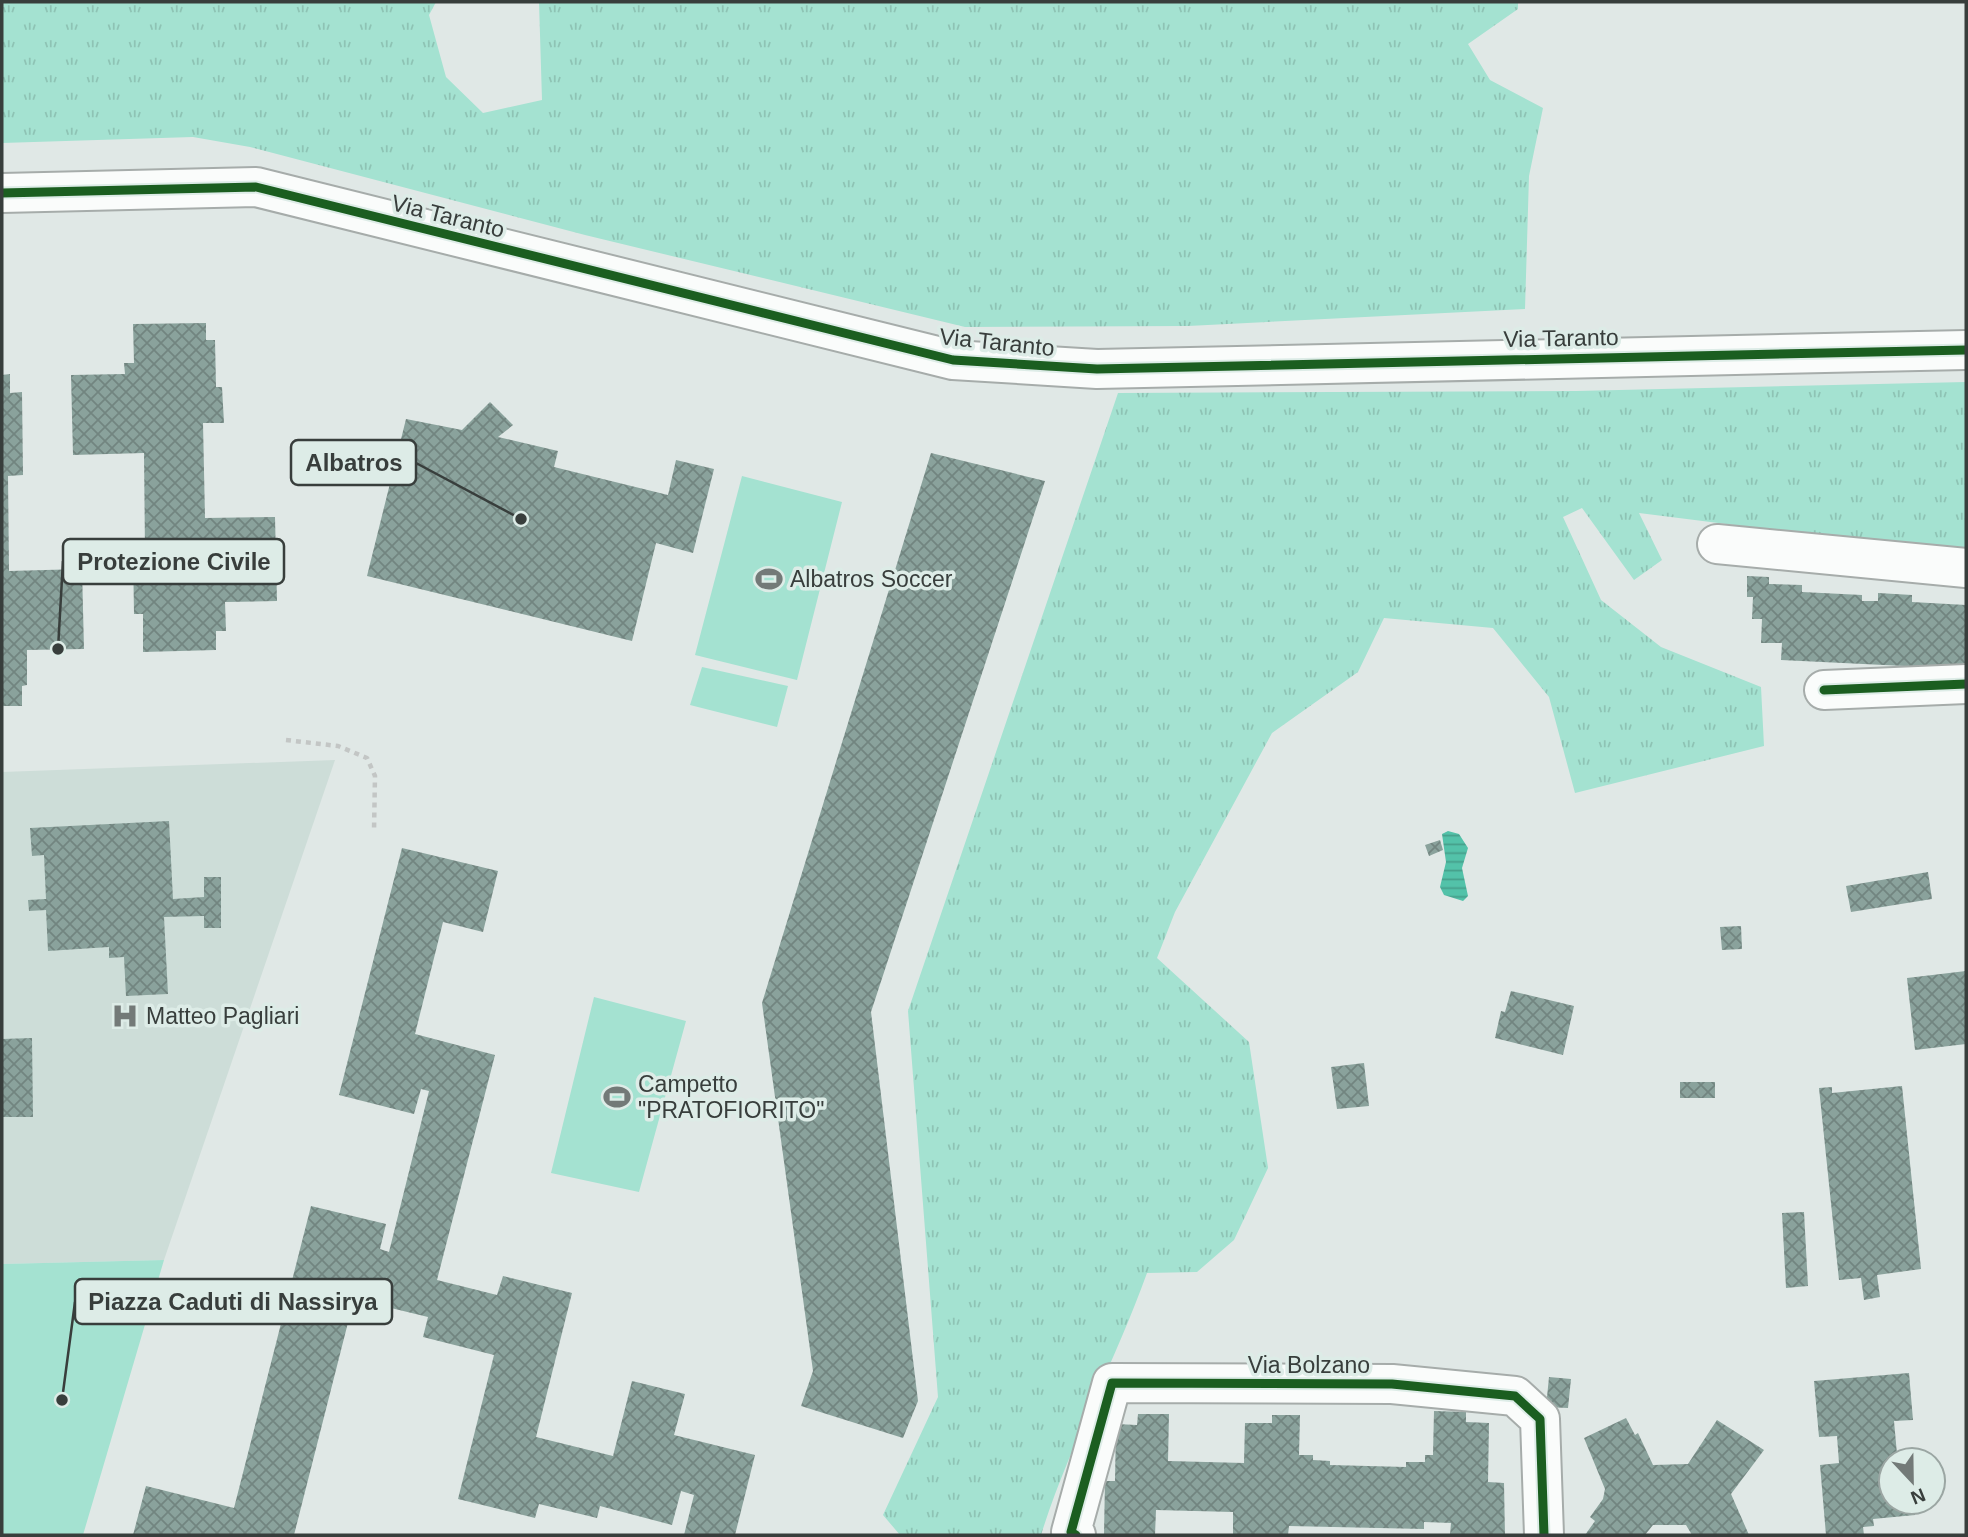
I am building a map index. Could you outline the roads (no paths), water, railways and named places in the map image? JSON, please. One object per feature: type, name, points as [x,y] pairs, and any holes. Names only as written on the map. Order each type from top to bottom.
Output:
[{"type":"street","name":"Via Taranto","points":[[2,193],[256,187],[953,360],[1097,369],[1966,350]]},
{"type":"street","points":[[1717,544],[1966,568]]},
{"type":"street","points":[[1824,690],[1966,684]]},
{"type":"street","name":"Via Bolzano","points":[[1076,1535],[1071,1532],[1112,1383],[1392,1384],[1515,1396],[1541,1419],[1544,1535]]},
{"type":"place","name":"Albatros","points":[[521,519]]},
{"type":"place","name":"Albatros Soccer","points":[[769,579]]},
{"type":"place","name":"Protezione Civile","points":[[58,649]]},
{"type":"place","name":"Matteo Pagliari","points":[[125,1016]]},
{"type":"place","name":"Campetto \"PRATOFIORITO\"","points":[[617,1097]]},
{"type":"place","name":"Piazza Caduti di Nassirya","points":[[62,1400]]}]
